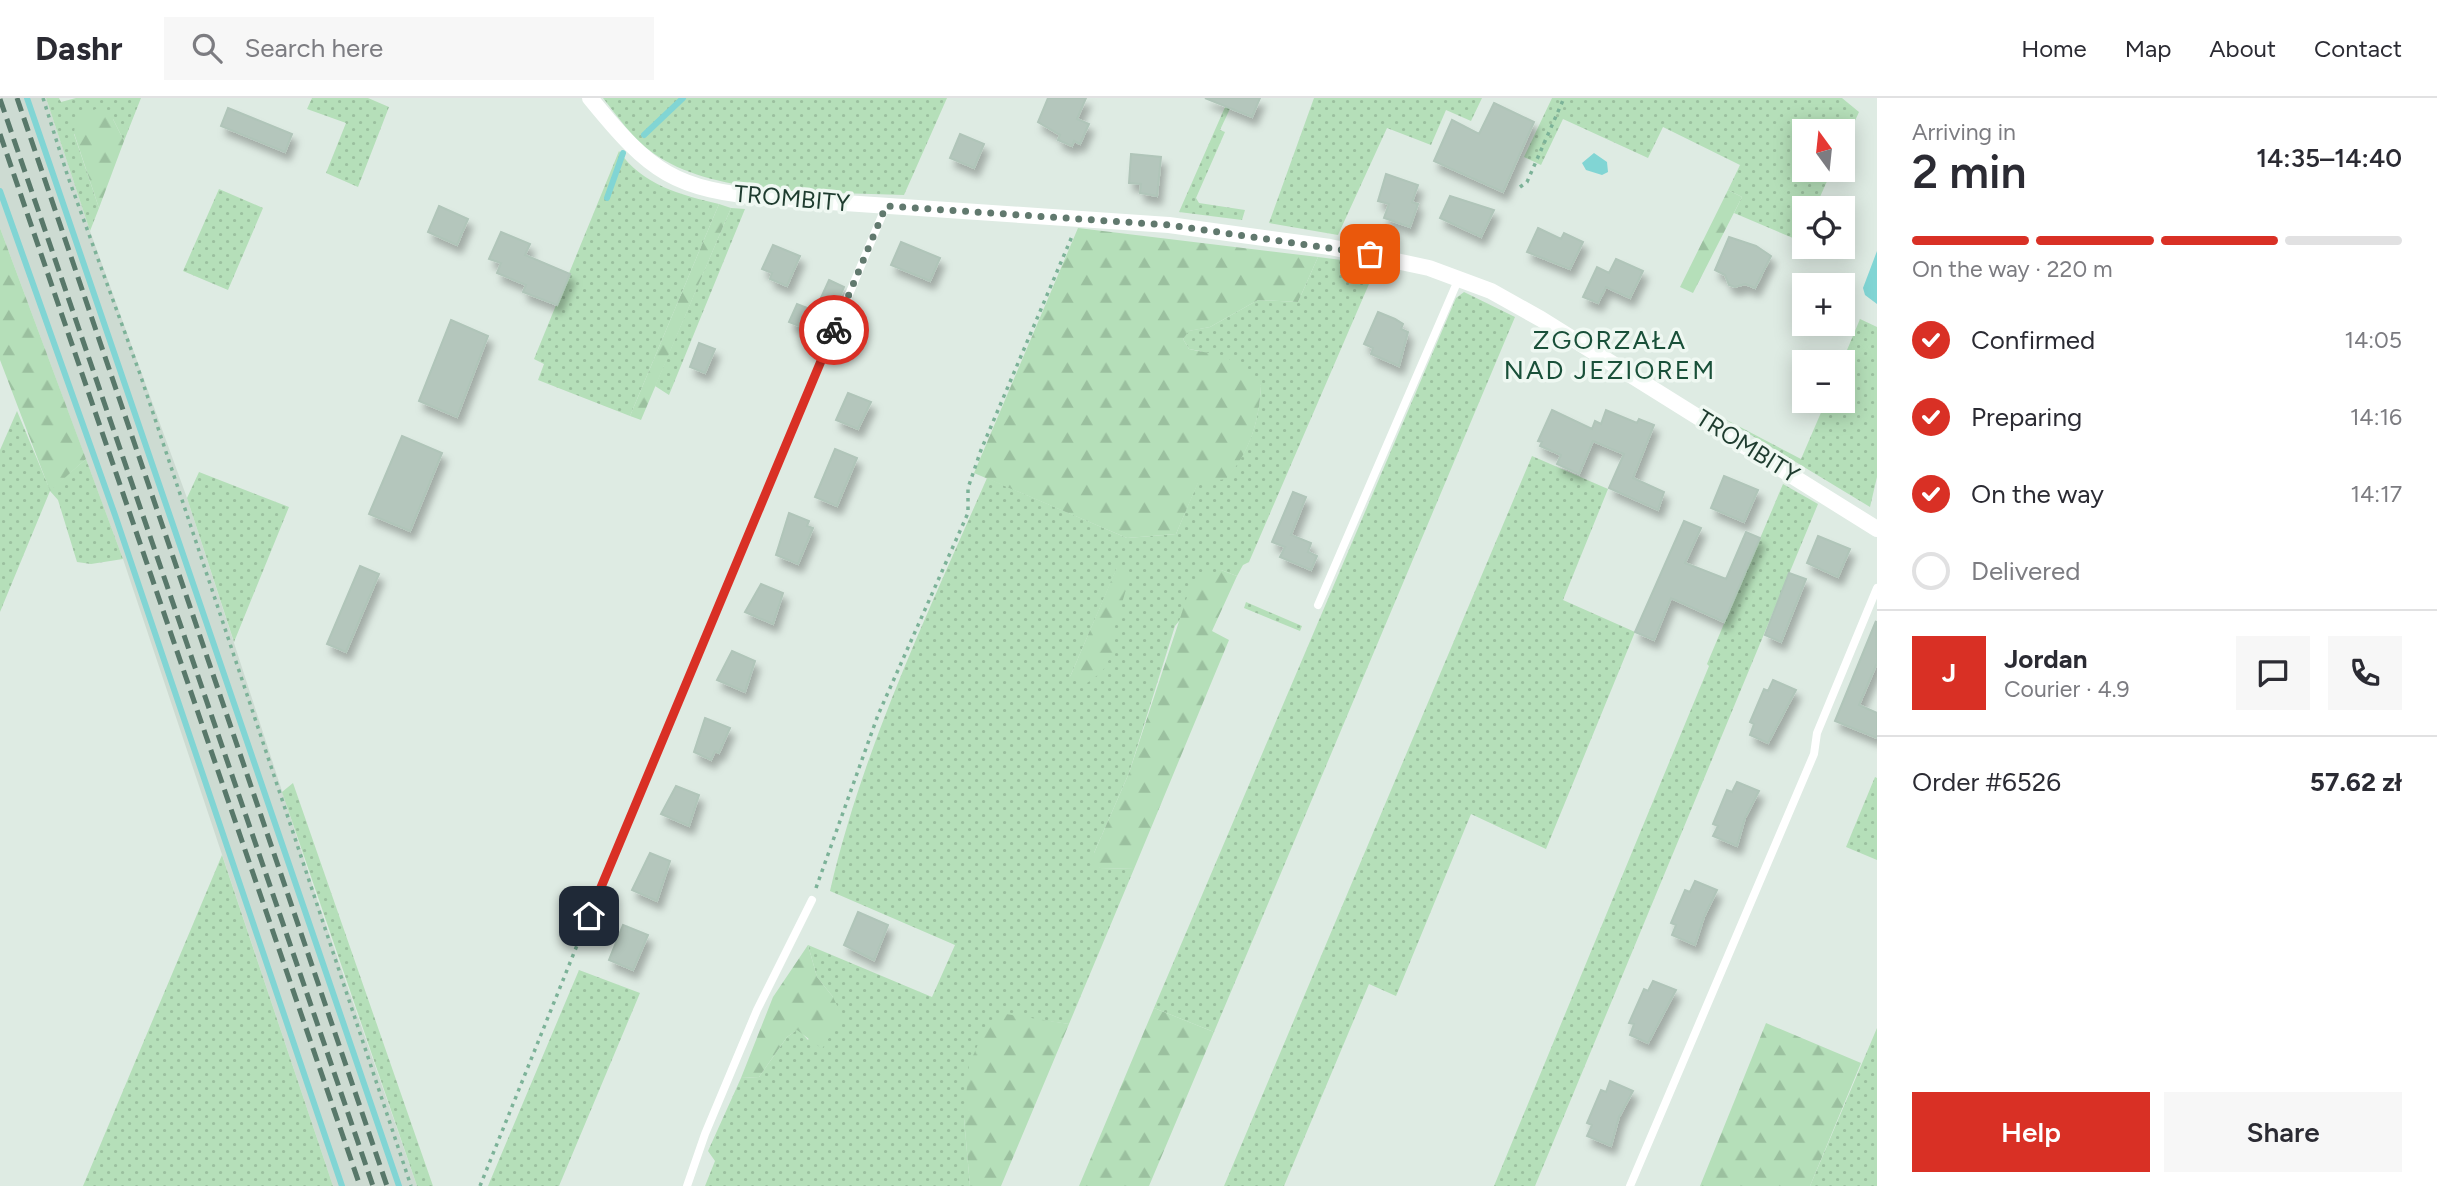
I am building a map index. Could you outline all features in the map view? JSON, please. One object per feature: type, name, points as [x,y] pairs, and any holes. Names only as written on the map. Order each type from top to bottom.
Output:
[{"type":"street","name":"TROMBITY","points":[[590,98],[624,140],[673,178],[692,186],[740,195],[1181,226],[1393,258],[1459,278],[1491,291],[1618,365],[1877,529]]},
{"type":"lane","points":[[589,916],[886,206]]},
{"type":"lane","points":[[1318,605],[1459,278]]},
{"type":"lane","points":[[1630,1186],[1814,754],[1817,733],[1877,588]]},
{"type":"lane","points":[[687,1186],[705,1134],[757,1010],[812,900]]},
{"type":"path","points":[[43,98],[68,177],[140,374],[411,1186]]},
{"type":"path","points":[[1520,187],[1527,182],[1564,98]]},
{"type":"path","points":[[812,900],[878,715],[968,513],[971,496],[968,488],[981,450],[1078,218]]},
{"type":"path","points":[[480,1186],[589,916]]},
{"type":"shaded area","points":[[0,98],[46,98],[90,231],[187,498],[318,902],[417,1186],[333,1186],[123,559],[0,228]]},
{"type":"green space","points":[[46,98],[59,98],[61,102],[76,98],[141,98],[124,141],[113,119],[74,134],[99,208],[90,231]]},
{"type":"green space","points":[[312,98],[368,98],[389,107],[358,187],[326,173],[346,123],[307,109]]},
{"type":"green space","points":[[603,98],[947,98],[904,195],[808,192],[740,185],[708,178],[679,168],[653,153],[632,134]]},
{"type":"green space","points":[[1229,98],[1235,98],[1220,130],[1225,132],[1196,198],[1199,203],[1245,210],[1242,220],[1179,212]]},
{"type":"green space","points":[[1314,98],[1482,98],[1471,121],[1446,110],[1431,145],[1387,128],[1338,235],[1269,223]]},
{"type":"green space","points":[[1552,98],[1842,98],[1859,112],[1855,121],[1792,119],[1792,182],[1827,182],[1820,196],[1792,196],[1792,238],[1734,213],[1742,197],[1728,190],[1740,165],[1663,127],[1648,158],[1563,119],[1541,165],[1524,157]]},
{"type":"green space","points":[[96,109],[113,119],[124,141],[99,208],[74,133],[80,118]]},
{"type":"green space","points":[[619,151],[639,172],[663,187],[719,204],[630,416],[538,380],[544,364],[534,359]]},
{"type":"green space","points":[[219,189],[263,208],[228,290],[183,271]]},
{"type":"green space","points":[[1728,190],[1742,197],[1693,293],[1680,287]]},
{"type":"green space","points":[[719,204],[731,208],[641,420],[630,416]]},
{"type":"green space","points":[[731,208],[745,209],[669,395],[655,386]]},
{"type":"green space","points":[[0,228],[86,459],[50,491],[0,360]]},
{"type":"green space","points":[[1078,228],[1318,257],[1298,302],[1258,300],[1210,327],[1189,331],[1183,339],[1189,349],[1222,356],[1237,363],[1261,386],[1252,436],[1241,458],[1226,479],[1198,483],[1176,534],[1127,538],[974,473]]},
{"type":"green space","points":[[1318,257],[1373,264],[1372,277],[1249,562],[1243,565],[1237,576],[1221,570],[1175,626],[1129,773],[1094,853],[1100,868],[1134,869],[1069,1024],[1040,1020],[964,1118],[970,1186],[705,1186],[715,1161],[708,1151],[741,1078],[759,1077],[787,1037],[798,1029],[808,1040],[833,997],[817,977],[808,945],[932,997],[955,945],[830,891],[860,785],[879,733],[920,630],[987,478],[1127,538],[1176,534],[1198,482],[1226,478],[1241,458],[1252,435],[1261,386],[1200,351],[1189,349],[1183,339],[1188,331],[1210,327],[1258,300],[1298,302]],"holes":[[[1117,568],[1118,603],[1110,628],[1070,677]]]},
{"type":"green space","points":[[1464,292],[1515,317],[1214,1032],[1154,1008],[1456,298]]},
{"type":"green space","points":[[1860,319],[1877,327],[1877,477],[1870,507],[1723,418],[1801,459],[1821,413],[1855,413],[1855,350],[1847,350]]},
{"type":"green space","points":[[17,411],[50,490],[86,459],[123,559],[91,564],[77,562],[58,500],[50,491],[0,612],[0,450]]},
{"type":"green space","points":[[1532,456],[1608,489],[1563,600],[1635,632],[1546,849],[1471,814],[1396,996],[1369,984],[1284,1186],[1224,1186]]},
{"type":"green space","points":[[199,472],[289,507],[234,642],[187,498]]},
{"type":"green space","points":[[1783,484],[1818,504],[1535,1186],[1494,1186],[1709,666],[1707,664]]},
{"type":"green space","points":[[1117,567],[1130,576],[1119,613],[1111,629],[1116,647],[1102,672],[1087,683],[1070,677]]},
{"type":"green space","points":[[1221,570],[1237,576],[1212,631],[1229,640],[1134,869],[1100,868],[1092,863],[1094,853],[1129,773],[1187,597],[1201,577]]},
{"type":"green space","points":[[1246,602],[1302,626],[1300,631],[1244,608]]},
{"type":"green space","points":[[1875,777],[1877,778],[1877,860],[1846,847]]},
{"type":"green space","points":[[293,783],[433,1186],[417,1186],[282,792]]},
{"type":"green space","points":[[222,855],[333,1186],[83,1186]]},
{"type":"green space","points":[[808,945],[817,977],[833,997],[842,1016],[822,1049],[797,1030],[787,1037],[759,1077],[741,1078],[773,997]]},
{"type":"green space","points":[[579,970],[640,993],[559,1186],[488,1186]]},
{"type":"green space","points":[[1154,1008],[1214,1032],[1149,1186],[1079,1186]]},
{"type":"green space","points":[[1006,1014],[1069,1024],[1001,1186],[970,1186],[964,1118],[969,1065],[987,1024]]},
{"type":"green space","points":[[1766,1023],[1861,1063],[1810,1186],[1700,1186]]},
{"type":"green space","points":[[1877,1028],[1877,1186],[1810,1186]]},
{"type":"water","points":[[1594,153],[1607,162],[1608,172],[1602,175],[1586,170],[1582,163]]},
{"type":"water","points":[[1877,251],[1877,304],[1865,295],[1863,288]]},
{"type":"building","points":[[1048,98],[1086,98],[1077,119],[1089,124],[1080,144],[1074,141],[1072,146],[1058,140],[1060,135],[1038,122]]},
{"type":"building","points":[[1205,98],[1260,98],[1252,117]]},
{"type":"building","points":[[1494,103],[1534,122],[1503,192],[1434,161],[1452,120],[1479,134]]},
{"type":"building","points":[[228,108],[292,134],[285,152],[221,126]]},
{"type":"building","points":[[960,134],[984,144],[974,168],[950,158]]},
{"type":"building","points":[[1131,154],[1161,157],[1157,196],[1140,193],[1141,184],[1129,183]]},
{"type":"building","points":[[1386,174],[1418,185],[1412,202],[1418,204],[1410,227],[1384,218],[1389,204],[1378,201]]},
{"type":"building","points":[[1450,196],[1494,210],[1481,237],[1440,218]]},
{"type":"building","points":[[439,206],[468,219],[457,245],[428,232]]},
{"type":"building","points":[[1538,228],[1561,239],[1564,233],[1583,242],[1570,269],[1527,252]]},
{"type":"building","points":[[501,232],[530,244],[525,255],[570,274],[557,305],[523,292],[526,285],[497,273],[501,263],[489,259]]},
{"type":"building","points":[[1729,237],[1756,246],[1771,256],[1755,288],[1745,284],[1735,287],[1729,285],[1725,275],[1715,270]]},
{"type":"building","points":[[901,242],[940,258],[930,281],[891,265]]},
{"type":"building","points":[[773,245],[800,256],[787,286],[770,279],[772,273],[762,269]]},
{"type":"building","points":[[1616,259],[1643,271],[1630,298],[1606,287],[1598,303],[1583,297],[1597,267],[1609,273]]},
{"type":"building","points":[[829,280],[844,287],[824,336],[789,322],[797,304],[815,311]]},
{"type":"building","points":[[1378,312],[1403,324],[1401,329],[1408,332],[1399,366],[1371,354],[1373,348],[1364,344]]},
{"type":"building","points":[[451,320],[488,336],[457,417],[419,401]]},
{"type":"building","points":[[699,343],[715,349],[705,373],[690,367]]},
{"type":"building","points":[[848,393],[871,402],[858,429],[836,420]]},
{"type":"building","points":[[1552,410],[1592,429],[1595,421],[1601,424],[1606,410],[1637,423],[1639,419],[1654,425],[1633,478],[1664,492],[1658,510],[1609,488],[1624,454],[1593,441],[1579,474],[1557,464],[1561,455],[1540,446],[1542,442],[1538,441]]},
{"type":"building","points":[[402,436],[442,453],[410,531],[369,514]]},
{"type":"building","points":[[835,449],[857,458],[837,506],[815,497]]},
{"type":"building","points":[[1724,476],[1758,490],[1744,522],[1711,508]]},
{"type":"building","points":[[1293,492],[1306,497],[1291,535],[1311,543],[1308,552],[1317,556],[1311,570],[1280,557],[1285,547],[1272,542]]},
{"type":"building","points":[[789,513],[809,521],[807,526],[813,528],[798,564],[776,555]]},
{"type":"building","points":[[1684,521],[1701,528],[1685,563],[1726,579],[1746,532],[1760,538],[1724,622],[1671,598],[1654,640],[1635,632]]},
{"type":"building","points":[[1818,536],[1850,549],[1838,577],[1807,563]]},
{"type":"building","points":[[360,566],[379,574],[346,652],[327,644]]},
{"type":"building","points":[[1789,573],[1806,579],[1781,642],[1765,635]]},
{"type":"building","points":[[761,584],[783,593],[773,624],[745,612]]},
{"type":"building","points":[[1876,621],[1877,663],[1859,705],[1877,713],[1877,738],[1835,721]]},
{"type":"building","points":[[732,651],[755,661],[745,692],[717,680]]},
{"type":"building","points":[[1773,680],[1796,690],[1768,743],[1750,735],[1754,724],[1750,722],[1764,689],[1768,691]]},
{"type":"building","points":[[705,718],[730,728],[719,753],[715,751],[711,760],[694,752]]},
{"type":"building","points":[[1737,782],[1759,791],[1745,818],[1737,846],[1713,836],[1718,826],[1713,824],[1727,790],[1732,792]]},
{"type":"building","points":[[676,786],[699,795],[689,826],[661,814]]},
{"type":"building","points":[[650,853],[670,861],[657,901],[632,890]]},
{"type":"building","points":[[1695,881],[1717,890],[1695,945],[1672,935],[1676,925],[1671,923],[1685,890],[1690,892]]},
{"type":"building","points":[[858,912],[888,925],[874,960],[844,945]]},
{"type":"building","points":[[623,925],[648,935],[633,970],[609,960]]},
{"type":"building","points":[[1653,981],[1676,990],[1648,1043],[1630,1035],[1634,1024],[1629,1023],[1644,989],[1648,991]]},
{"type":"building","points":[[1610,1081],[1633,1091],[1619,1117],[1611,1146],[1587,1136],[1592,1125],[1587,1123],[1601,1090],[1606,1092]]},
{"type":"waterway","points":[[27,98],[399,1186]]},
{"type":"waterway","points":[[644,135],[683,98]]},
{"type":"waterway","points":[[607,198],[623,153]]},
{"type":"waterway","points":[[0,191],[115,515],[342,1186]]},
{"type":"railway","points":[[17,98],[387,1186]]},
{"type":"railway","points":[[0,99],[373,1186]]},
{"type":"railway","points":[[0,134],[360,1186]]},
{"type":"way so far","points":[[834,330],[886,206],[965,209],[1169,225],[1370,254]]},
{"type":"district","name":"ZGORZAŁA NAD JEZIOREM","points":[[1610,355]]},
{"type":"route","points":[[589,916],[834,330]]}]
